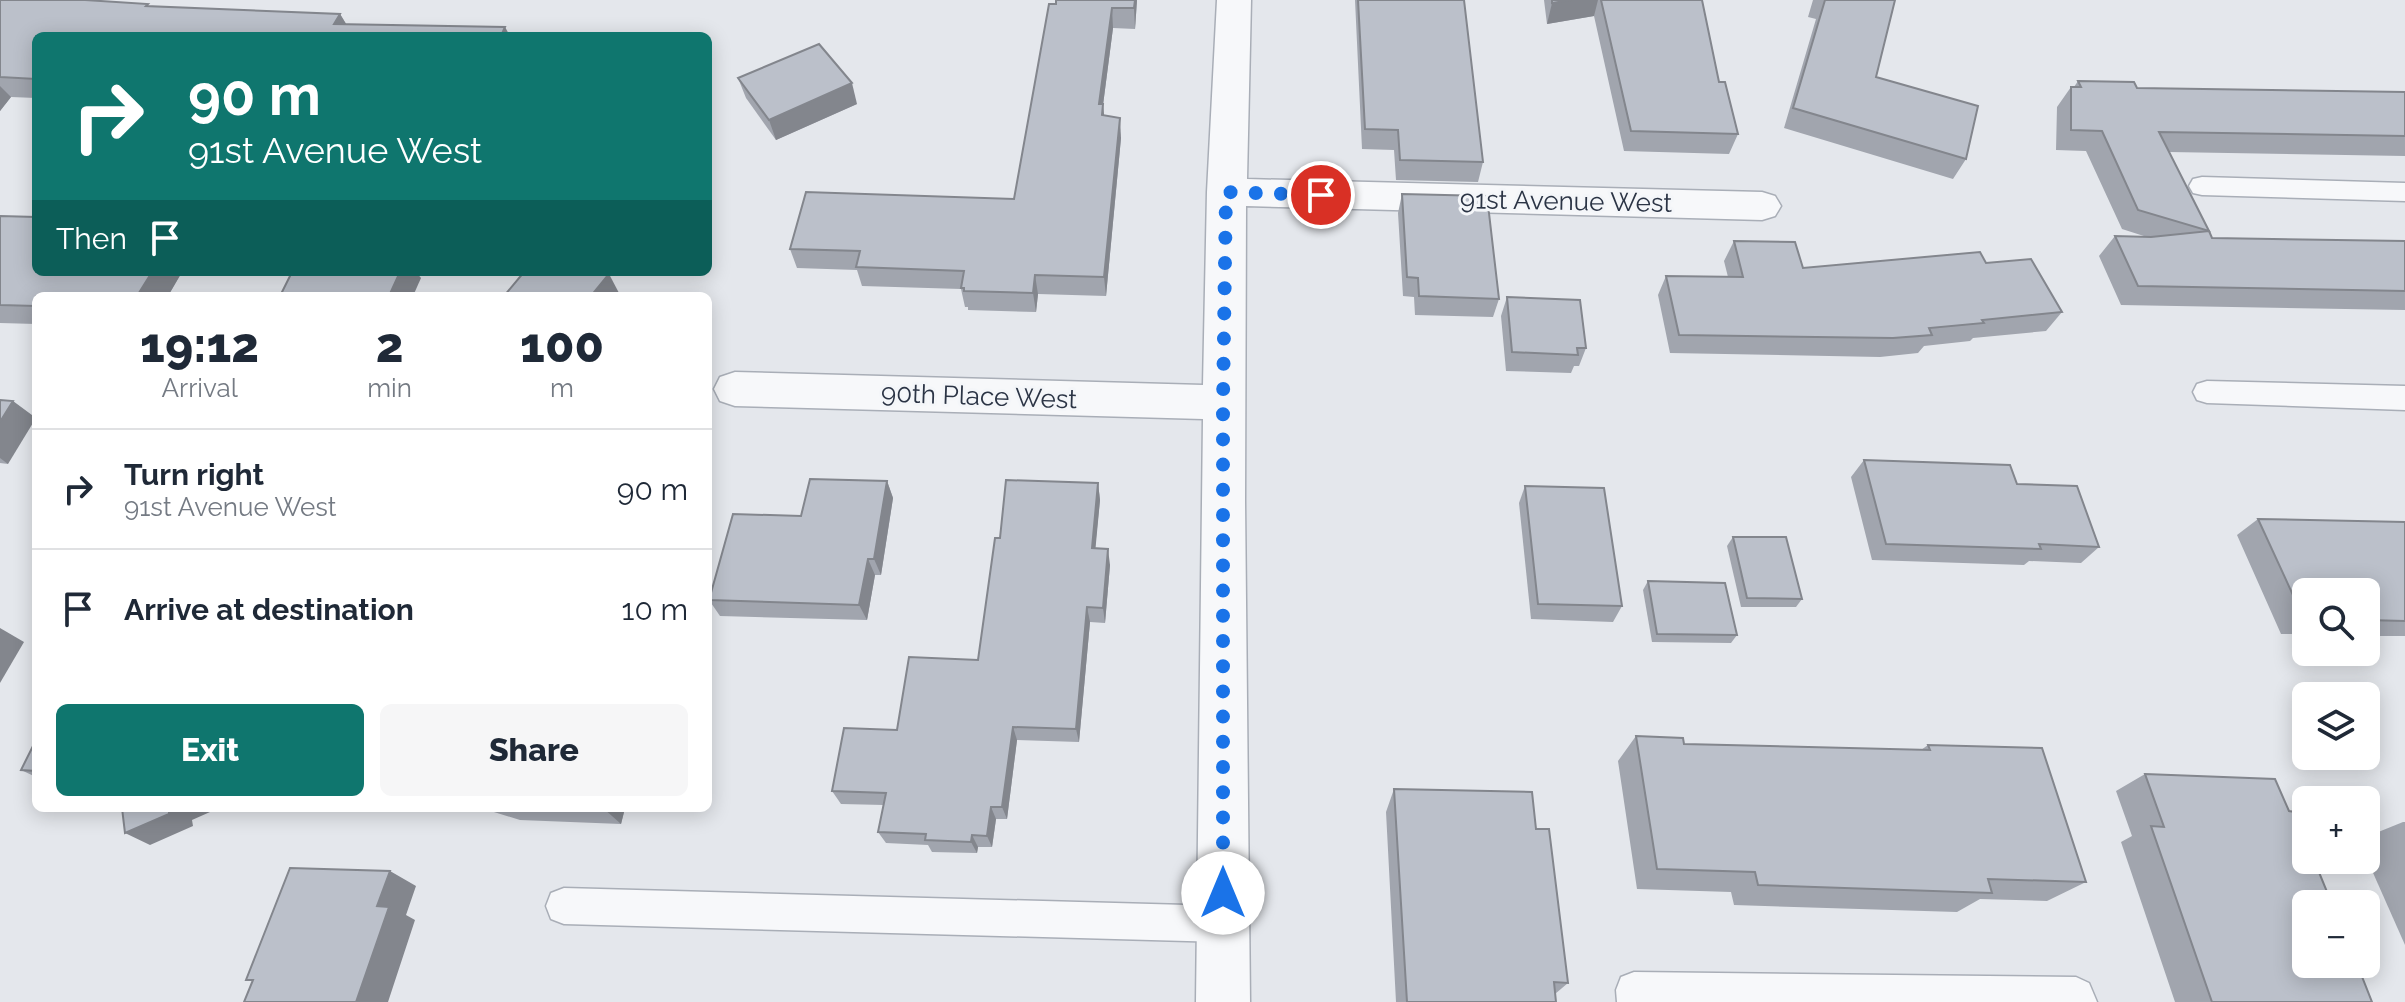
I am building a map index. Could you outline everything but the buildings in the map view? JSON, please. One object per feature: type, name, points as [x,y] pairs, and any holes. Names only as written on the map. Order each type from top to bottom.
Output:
[{"type":"street","points":[[1223,1002],[1223,403],[1226,192],[1234,0]]},
{"type":"street","name":"91st Avenue West","points":[[1226,192],[1762,206]]},
{"type":"street","name":"90th Place West","points":[[735,389],[1223,403]]},
{"type":"lane","points":[[2202,186],[2405,192]]},
{"type":"lane","points":[[2207,392],[2405,398]]},
{"type":"lane","points":[[564,906],[1223,924]]},
{"type":"lane","points":[[1636,1002],[1634,990],[2076,996],[2078,1002]]},
{"type":"route","points":[[1223,893],[1226,192],[1321,195]]}]
